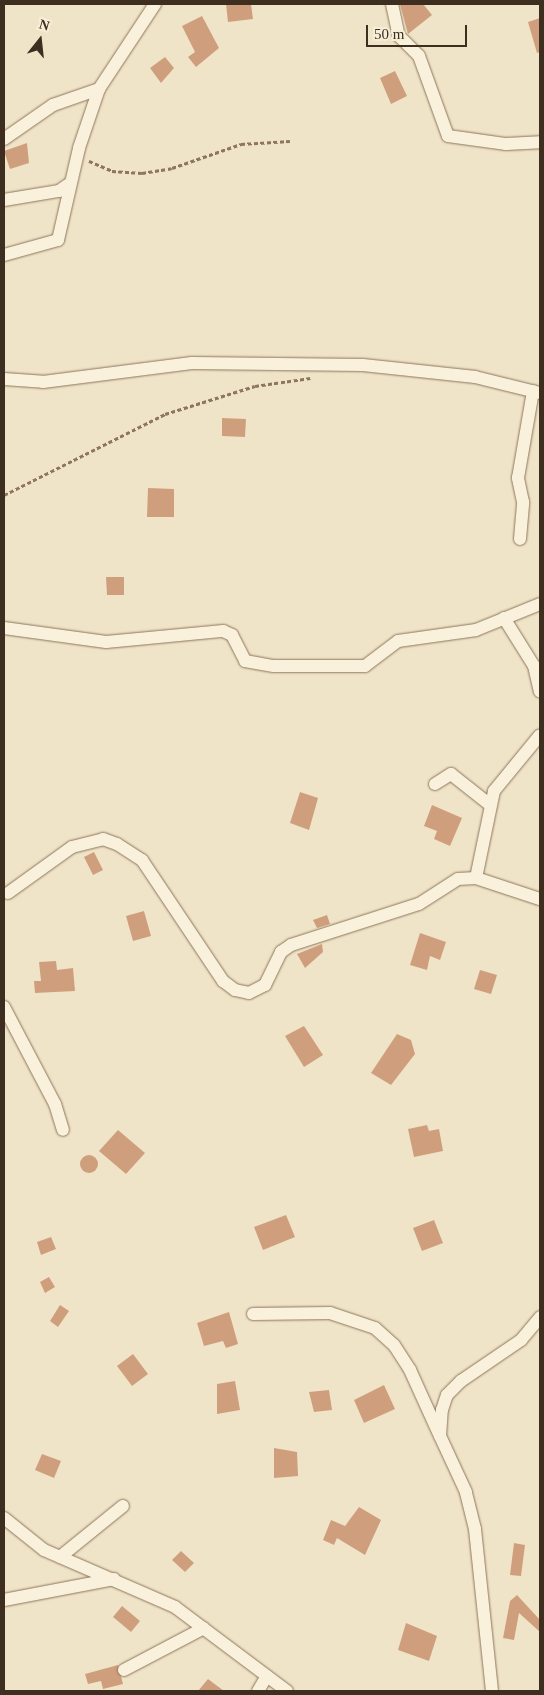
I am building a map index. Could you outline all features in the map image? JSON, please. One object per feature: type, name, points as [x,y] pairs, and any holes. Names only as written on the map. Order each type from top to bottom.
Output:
[{"type":"street","points":[[4,255],[58,240],[69,184],[99,89],[156,4]]},
{"type":"street","points":[[392,4],[399,36],[419,56],[448,136],[500,144],[540,142]]},
{"type":"street","points":[[4,139],[53,105],[99,89]]},
{"type":"street","points":[[4,200],[69,184]]},
{"type":"street","points":[[4,379],[43,382],[192,362],[292,363],[423,369],[537,392],[518,478],[523,502],[520,539]]},
{"type":"street","points":[[4,628],[106,642],[223,631],[232,635],[245,661],[316,667],[365,666],[398,641],[476,630],[540,604]]},
{"type":"street","points":[[504,618],[534,666],[540,691]]},
{"type":"street","points":[[476,878],[489,804],[494,791],[540,735]]},
{"type":"street","points":[[435,784],[451,774],[489,804]]},
{"type":"street","points":[[8,893],[72,847],[103,839],[117,844],[142,860],[223,981],[235,990],[249,993],[265,985],[281,952],[300,940],[419,904],[458,879],[476,878],[540,899]]},
{"type":"street","points":[[4,1007],[55,1104],[63,1130]]},
{"type":"street","points":[[253,1314],[330,1312],[375,1328],[394,1345],[410,1370],[466,1492],[475,1529],[492,1691]]},
{"type":"street","points":[[440,1436],[447,1395],[521,1340],[540,1317]]},
{"type":"street","points":[[60,1557],[123,1506]]},
{"type":"street","points":[[4,1518],[44,1550],[162,1599],[288,1691]]},
{"type":"street","points":[[4,1600],[115,1579]]},
{"type":"street","points":[[124,1670],[204,1628]]},
{"type":"street","points":[[258,1691],[267,1676]]},
{"type":"path","points":[[79,148],[100,168],[142,173],[172,168],[241,144],[290,141]]},
{"type":"path","points":[[4,495],[165,414],[255,386],[313,378]]},
{"type":"building","points":[[226,4],[251,4],[253,19],[228,22]]},
{"type":"building","points":[[400,4],[423,4],[432,15],[408,34]]},
{"type":"building","points":[[202,16],[219,48],[196,67],[188,57],[195,52],[182,26]]},
{"type":"building","points":[[540,18],[540,52],[537,53],[528,22]]},
{"type":"building","points":[[165,57],[174,68],[161,83],[150,68]]},
{"type":"building","points":[[395,71],[407,96],[391,104],[380,78]]},
{"type":"building","points":[[27,143],[29,163],[10,169],[4,151]]},
{"type":"building","points":[[222,418],[246,419],[245,437],[222,436]]},
{"type":"building","points":[[148,488],[174,489],[174,517],[147,517]]},
{"type":"building","points":[[106,577],[124,577],[124,595],[107,595]]},
{"type":"building","points":[[300,792],[318,798],[309,830],[290,823]]},
{"type":"building","points":[[432,805],[462,818],[450,846],[434,839],[437,831],[424,826]]},
{"type":"building","points":[[94,852],[103,870],[93,875],[84,857]]},
{"type":"building","points":[[144,911],[151,936],[133,941],[126,916]]},
{"type":"building","points":[[327,915],[330,924],[317,928],[313,920]]},
{"type":"building","points":[[420,933],[446,942],[440,960],[430,956],[427,970],[410,965]]},
{"type":"building","points":[[322,944],[323,952],[305,968],[297,954]]},
{"type":"building","points":[[56,961],[57,970],[73,968],[75,991],[35,993],[34,981],[41,981],[39,962]]},
{"type":"building","points":[[480,970],[497,975],[491,994],[474,989]]},
{"type":"building","points":[[304,1026],[323,1055],[304,1067],[285,1036]]},
{"type":"building","points":[[397,1034],[411,1040],[415,1054],[391,1085],[371,1073]]},
{"type":"building","points":[[427,1125],[429,1131],[439,1129],[443,1151],[414,1157],[408,1129]]},
{"type":"building","points":[[118,1130],[145,1153],[126,1174],[99,1151]]},
{"type":"building","points":[[89,1155],[95,1158],[98,1164],[95,1170],[89,1173],[83,1170],[80,1164],[83,1158]]},
{"type":"building","points":[[286,1215],[295,1237],[263,1250],[254,1227]]},
{"type":"building","points":[[434,1220],[443,1243],[422,1251],[413,1228]]},
{"type":"building","points":[[51,1237],[56,1249],[41,1255],[37,1242]]},
{"type":"building","points":[[49,1277],[55,1287],[45,1293],[40,1282]]},
{"type":"building","points":[[60,1305],[69,1311],[58,1327],[50,1321]]},
{"type":"building","points":[[229,1312],[238,1344],[226,1348],[223,1341],[204,1346],[197,1323]]},
{"type":"building","points":[[133,1354],[148,1374],[132,1386],[117,1366]]},
{"type":"building","points":[[235,1381],[240,1410],[217,1414],[217,1384]]},
{"type":"building","points":[[384,1385],[395,1409],[364,1423],[354,1400]]},
{"type":"building","points":[[329,1390],[332,1410],[314,1412],[309,1392]]},
{"type":"building","points":[[274,1448],[297,1452],[298,1476],[274,1478]]},
{"type":"building","points":[[42,1454],[61,1461],[54,1478],[35,1470]]},
{"type":"building","points":[[359,1507],[381,1520],[365,1555],[337,1538],[334,1545],[323,1540],[331,1520],[345,1526]]},
{"type":"building","points":[[514,1543],[525,1545],[521,1576],[510,1575]]},
{"type":"building","points":[[181,1551],[194,1563],[185,1572],[172,1560]]},
{"type":"building","points":[[517,1595],[540,1620],[540,1632],[519,1613],[514,1640],[503,1638],[510,1601]]},
{"type":"building","points":[[122,1606],[140,1621],[131,1632],[113,1617]]},
{"type":"building","points":[[406,1623],[437,1636],[429,1661],[398,1650]]},
{"type":"building","points":[[118,1665],[123,1684],[103,1689],[101,1681],[88,1684],[85,1674]]},
{"type":"building","points":[[208,1679],[224,1691],[198,1691]]}]
